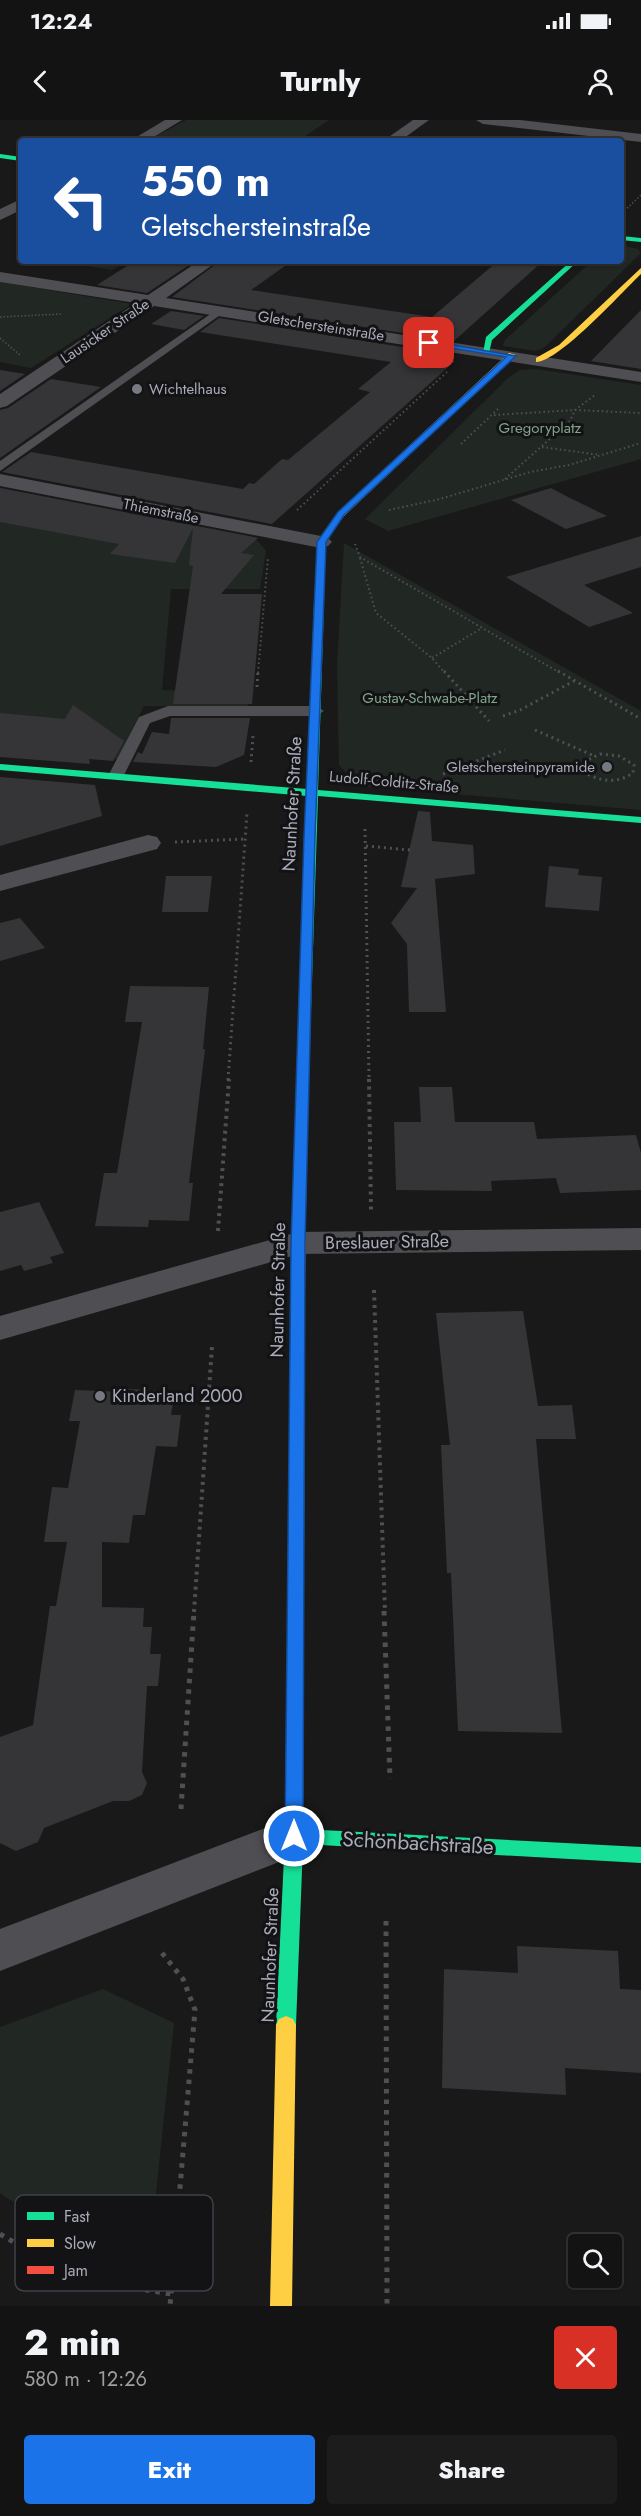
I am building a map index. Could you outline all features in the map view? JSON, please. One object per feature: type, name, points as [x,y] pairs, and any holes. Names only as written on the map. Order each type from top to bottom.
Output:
[{"type":"street","points":[[142,138],[175,120]]},
{"type":"street","points":[[395,138],[422,120]]},
{"type":"street","points":[[483,120],[641,138]]},
{"type":"street","points":[[0,156],[18,159]]},
{"type":"street","points":[[0,215],[18,206]]},
{"type":"street","name":"Lausicker Straße","points":[[0,402],[206,264]]},
{"type":"street","points":[[486,351],[489,339],[572,264]]},
{"type":"street","points":[[539,360],[562,347],[641,270]]},
{"type":"street","name":"Gletschersteinstraße","points":[[0,277],[641,377]]},
{"type":"street","points":[[321,542],[341,514],[512,356]]},
{"type":"street","name":"Thiemstraße","points":[[0,480],[321,542]]},
{"type":"street","name":"Naunhofer Straße","points":[[281,2306],[286,2013],[294,1836],[298,1244],[321,542]]},
{"type":"street","name":"Ludolf-Colditz-Straße","points":[[0,767],[641,820]]},
{"type":"street","points":[[0,883],[148,843]]},
{"type":"street","name":"Breslauer Straße","points":[[0,1328],[298,1244],[641,1239]]},
{"type":"street","name":"Schönbachstraße","points":[[0,1950],[294,1836],[641,1855]]},
{"type":"lane","points":[[0,467],[219,310]]},
{"type":"lane","points":[[116,776],[144,720],[168,711],[316,711]]},
{"type":"path","points":[[624,211],[641,195]]},
{"type":"path","points":[[295,511],[453,367]]},
{"type":"path","points":[[505,480],[570,421],[574,410],[593,397],[616,373]]},
{"type":"path","points":[[494,415],[574,410],[641,413]]},
{"type":"path","points":[[388,510],[440,499],[641,443]]},
{"type":"path","points":[[541,447],[601,456]]},
{"type":"path","points":[[355,542],[376,613],[432,657],[489,721]]},
{"type":"path","points":[[250,772],[268,556]]},
{"type":"path","points":[[360,557],[641,719]]},
{"type":"path","points":[[432,657],[482,628]]},
{"type":"path","points":[[503,716],[520,710],[574,681]]},
{"type":"path","points":[[536,730],[592,756],[619,756],[630,761],[634,770],[629,777],[622,779],[595,778],[584,772],[581,767],[586,759],[592,756]]},
{"type":"path","points":[[218,1231],[247,812]]},
{"type":"path","points":[[365,830],[371,1211]]},
{"type":"path","points":[[148,843],[245,839]]},
{"type":"path","points":[[366,846],[410,850]]},
{"type":"path","points":[[374,1290],[390,1779]]},
{"type":"path","points":[[181,1809],[212,1346]]},
{"type":"path","points":[[386,1921],[387,2306]]},
{"type":"path","points":[[162,1953],[177,1966],[188,1987],[195,2010],[179,2195]]},
{"type":"path","points":[[0,2234],[15,2243]]},
{"type":"path","points":[[150,2291],[171,2294]]},
{"type":"path","points":[[170,2306],[171,2291]]},
{"type":"green space","points":[[186,120],[329,120],[302,138],[153,138]]},
{"type":"green space","points":[[624,246],[638,249],[641,253],[545,347],[536,351],[503,346],[505,340],[589,264],[624,264]]},
{"type":"green space","points":[[73,264],[122,264],[112,270]]},
{"type":"green space","points":[[0,282],[132,304],[31,368],[0,362]]},
{"type":"green space","name":"Gregoryplatz","points":[[536,369],[641,385],[641,459],[388,531],[365,519],[508,378],[520,370]]},
{"type":"green space","points":[[0,488],[254,537],[266,551],[260,589],[171,589],[162,690],[251,692],[248,706],[144,706],[117,759],[0,749]]},
{"type":"green space","name":"Gustav-Schwabe-Platz","points":[[344,543],[641,711],[641,810],[360,786],[339,765],[337,665]]},
{"type":"green space","points":[[103,1989],[174,2023],[156,2195],[15,2195],[15,2203],[0,2193],[0,2027]]},
{"type":"building","points":[[130,264],[190,264],[147,293],[97,285]]},
{"type":"building","points":[[216,264],[288,264],[251,290],[432,317],[494,264],[540,264],[454,341],[172,297]]},
{"type":"building","points":[[641,310],[641,369],[591,361]]},
{"type":"building","points":[[171,311],[204,316],[184,330],[151,324]]},
{"type":"building","points":[[219,318],[440,353],[435,357],[455,361],[272,524],[2,472],[31,452],[243,489],[249,483],[254,484],[282,459],[288,460],[370,392],[358,389],[391,362],[200,332]]},
{"type":"building","points":[[0,370],[25,374],[0,391]]},
{"type":"building","points":[[51,379],[101,387],[0,458],[0,410],[8,408]]},
{"type":"building","points":[[0,488],[258,538],[241,553],[254,555],[221,594],[262,594],[252,704],[173,704],[193,566],[189,565],[193,528],[175,563],[110,554],[119,544],[0,522]]},
{"type":"building","points":[[551,488],[607,516],[566,529],[511,500]]},
{"type":"building","points":[[641,536],[641,567],[584,585],[633,613],[589,627],[506,577]]},
{"type":"building","points":[[73,705],[124,741],[113,761],[89,759],[90,764],[0,757],[0,713],[65,719]]},
{"type":"building","points":[[171,718],[250,718],[244,755],[216,767],[133,762],[138,752],[142,754],[152,732],[169,734]]},
{"type":"building","points":[[0,777],[95,785],[102,816],[0,846]]},
{"type":"building","points":[[418,811],[430,812],[432,841],[473,845],[475,874],[435,879],[446,1012],[409,1012],[407,944],[391,923],[417,888],[401,887]]},
{"type":"building","points":[[549,866],[579,869],[578,875],[602,877],[599,911],[545,907]]},
{"type":"building","points":[[166,876],[212,876],[208,912],[162,912]]},
{"type":"building","points":[[20,918],[45,948],[0,961],[0,923]]},
{"type":"building","points":[[130,986],[209,987],[203,1049],[205,1049],[189,1183],[193,1183],[189,1221],[149,1220],[148,1227],[95,1226],[104,1173],[117,1173],[142,1022],[125,1022]]},
{"type":"building","points":[[419,1087],[452,1087],[455,1122],[534,1122],[537,1139],[636,1135],[641,1153],[641,1190],[560,1193],[556,1178],[491,1181],[492,1191],[396,1190],[394,1122],[421,1122]]},
{"type":"building","points":[[39,1202],[64,1253],[50,1257],[53,1263],[24,1271],[21,1265],[0,1271],[0,1212]]},
{"type":"building","points":[[523,1311],[538,1406],[572,1405],[576,1439],[536,1439],[562,1733],[458,1731],[451,1573],[447,1573],[441,1445],[450,1445],[436,1313]]},
{"type":"building","points":[[127,1389],[175,1391],[171,1415],[181,1415],[177,1447],[156,1446],[145,1515],[133,1515],[129,1543],[102,1542],[102,1607],[144,1608],[143,1627],[152,1627],[150,1654],[161,1654],[158,1686],[147,1686],[142,1772],[147,1783],[142,1795],[129,1801],[113,1801],[44,1828],[38,1842],[16,1851],[0,1843],[0,1737],[33,1725],[50,1606],[56,1606],[67,1542],[44,1542],[52,1487],[68,1488],[80,1421],[69,1421],[75,1390],[126,1392]]},
{"type":"building","points":[[517,1946],[618,1951],[620,1989],[641,1990],[641,2073],[565,2068],[566,2095],[442,2088],[444,1969],[518,1973]]},
{"type":"traffic: fast","points":[[0,156],[18,159]]},
{"type":"traffic: fast","points":[[624,238],[641,240]]},
{"type":"traffic: fast","points":[[486,351],[489,339],[572,264]]},
{"type":"traffic: fast","points":[[301,1133],[319,603]]},
{"type":"traffic: fast","points":[[0,767],[641,820]]},
{"type":"traffic: fast","points":[[286,2025],[294,1836],[298,1291]]},
{"type":"traffic: fast","points":[[294,1836],[641,1855]]},
{"type":"traffic: slow","points":[[539,360],[562,347],[641,270]]},
{"type":"traffic: slow","points":[[319,603],[321,542],[341,514],[512,355]]},
{"type":"traffic: slow","points":[[281,2306],[286,2025]]},
{"type":"traffic: jam","points":[[298,1291],[301,1133]]},
{"type":"place","name":"Wichtelhaus","points":[[137,389]]},
{"type":"place","name":"Gletschersteinpyramide","points":[[607,767]]},
{"type":"place","name":"Kinderland 2000","points":[[100,1396]]},
{"type":"route","points":[[294,1836],[298,1244],[321,542],[341,514],[512,356],[429,343]]}]
